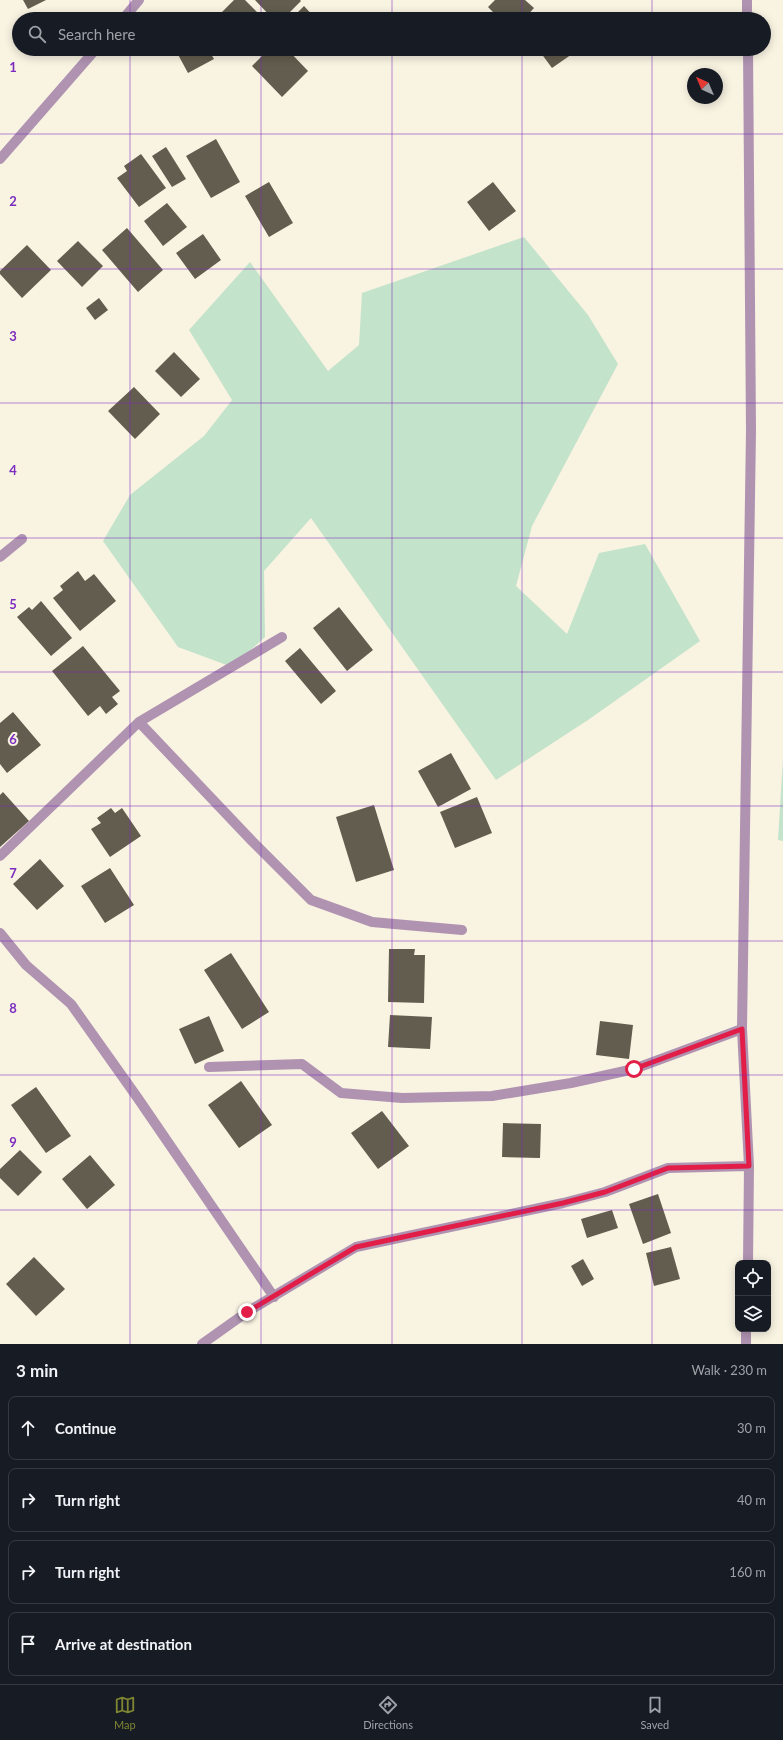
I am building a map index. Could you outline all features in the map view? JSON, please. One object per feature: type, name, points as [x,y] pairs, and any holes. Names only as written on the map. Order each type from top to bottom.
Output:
[{"type":"street","points":[[128,12],[139,0]]},
{"type":"street","points":[[747,0],[747,12]]},
{"type":"street","points":[[0,159],[90,56]]},
{"type":"street","points":[[748,56],[751,430],[742,1029],[749,1166],[748,1260]]},
{"type":"street","points":[[0,557],[22,539]]},
{"type":"street","points":[[0,856],[139,722],[282,637]]},
{"type":"street","points":[[139,722],[252,842],[311,900],[372,922],[462,930]]},
{"type":"street","points":[[0,933],[26,965],[71,1004],[137,1097],[274,1297]]},
{"type":"street","points":[[209,1067],[302,1064],[341,1093],[402,1098],[492,1096],[571,1083],[634,1069],[742,1029]]},
{"type":"street","points":[[202,1344],[247,1312],[356,1247],[563,1203],[605,1192],[668,1168],[749,1166]]},
{"type":"street","points":[[746,1332],[746,1344]]},
{"type":"green space","points":[[524,237],[588,315],[618,364],[532,526],[516,586],[567,634],[599,553],[645,544],[700,641],[588,720],[496,780],[311,518],[264,571],[265,637],[232,667],[178,647],[103,541],[130,495],[204,436],[232,400],[189,330],[250,262],[328,371],[359,345],[362,293]]},
{"type":"green space","points":[[783,759],[783,841],[778,840]]},
{"type":"building","points":[[23,0],[46,0],[28,9]]},
{"type":"building","points":[[234,0],[245,0],[257,12],[222,12]]},
{"type":"building","points":[[255,0],[301,1],[290,12],[266,12]]},
{"type":"building","points":[[495,0],[525,0],[534,8],[530,12],[493,12],[488,7]]},
{"type":"building","points":[[304,6],[310,12],[298,12]]},
{"type":"building","points":[[179,56],[212,56],[214,59],[188,73]]},
{"type":"building","points":[[262,56],[294,56],[308,71],[282,97],[252,66]]},
{"type":"building","points":[[543,56],[569,56],[552,68]]},
{"type":"building","points":[[216,139],[240,182],[211,198],[186,156]]},
{"type":"building","points":[[166,147],[186,179],[172,187],[152,156]]},
{"type":"building","points":[[141,154],[166,188],[139,207],[117,178],[127,171],[124,166]]},
{"type":"building","points":[[269,182],[293,223],[269,237],[245,196]]},
{"type":"building","points":[[493,182],[516,211],[489,231],[467,202]]},
{"type":"building","points":[[167,203],[187,227],[163,246],[144,221]]},
{"type":"building","points":[[127,228],[163,270],[138,292],[102,250]]},
{"type":"building","points":[[203,234],[221,260],[195,279],[176,253]]},
{"type":"building","points":[[78,241],[103,266],[82,287],[57,261]]},
{"type":"building","points":[[27,245],[51,270],[22,298],[0,274],[0,271]]},
{"type":"building","points":[[99,298],[108,310],[95,320],[86,308]]},
{"type":"building","points":[[174,352],[200,379],[181,397],[155,371]]},
{"type":"building","points":[[134,387],[160,414],[135,439],[108,411]]},
{"type":"building","points":[[78,571],[85,581],[94,574],[116,601],[80,631],[53,598],[63,590],[60,586]]},
{"type":"building","points":[[41,601],[72,638],[51,656],[17,617],[29,607],[32,610]]},
{"type":"building","points":[[339,607],[373,650],[347,671],[313,628]]},
{"type":"building","points":[[83,646],[120,691],[112,697],[118,704],[106,714],[100,706],[88,716],[52,671]]},
{"type":"building","points":[[300,648],[336,691],[321,704],[285,661]]},
{"type":"building","points":[[13,712],[41,745],[7,773],[0,764],[0,723]]},
{"type":"building","points":[[451,753],[471,789],[438,807],[418,771]]},
{"type":"building","points":[[3,792],[29,821],[0,847],[0,795]]},
{"type":"building","points":[[477,797],[492,833],[455,848],[440,812]]},
{"type":"building","points":[[374,805],[394,870],[356,882],[336,817]]},
{"type":"building","points":[[111,808],[115,813],[122,808],[141,836],[110,857],[91,829],[101,823],[97,818]]},
{"type":"building","points":[[40,859],[64,886],[37,910],[13,884]]},
{"type":"building","points":[[110,868],[134,905],[105,923],[81,886]]},
{"type":"building","points":[[389,949],[415,949],[414,955],[425,955],[424,1003],[388,1002]]},
{"type":"building","points":[[231,953],[269,1012],[242,1029],[204,970]]},
{"type":"building","points":[[390,1015],[432,1017],[430,1049],[388,1047]]},
{"type":"building","points":[[209,1016],[224,1051],[195,1064],[179,1029]]},
{"type":"building","points":[[600,1021],[633,1025],[629,1059],[596,1055]]},
{"type":"building","points":[[241,1081],[272,1125],[239,1148],[208,1105]]},
{"type":"building","points":[[36,1087],[71,1136],[46,1153],[11,1105]]},
{"type":"building","points":[[382,1111],[409,1146],[378,1169],[351,1133]]},
{"type":"building","points":[[503,1123],[541,1124],[540,1158],[502,1157]]},
{"type":"building","points":[[20,1150],[42,1172],[18,1196],[0,1178],[0,1169]]},
{"type":"building","points":[[90,1155],[115,1185],[87,1209],[62,1179]]},
{"type":"building","points":[[658,1194],[671,1233],[643,1244],[629,1204]]},
{"type":"building","points":[[612,1210],[618,1228],[587,1238],[581,1219]]},
{"type":"building","points":[[671,1247],[680,1279],[654,1286],[646,1253]]},
{"type":"building","points":[[34,1257],[65,1289],[36,1316],[6,1284]]},
{"type":"building","points":[[583,1259],[594,1279],[582,1286],[571,1266]]},
{"type":"route","points":[[247,1312],[356,1247],[563,1203],[605,1192],[668,1168],[749,1166],[742,1029],[634,1069]]}]
